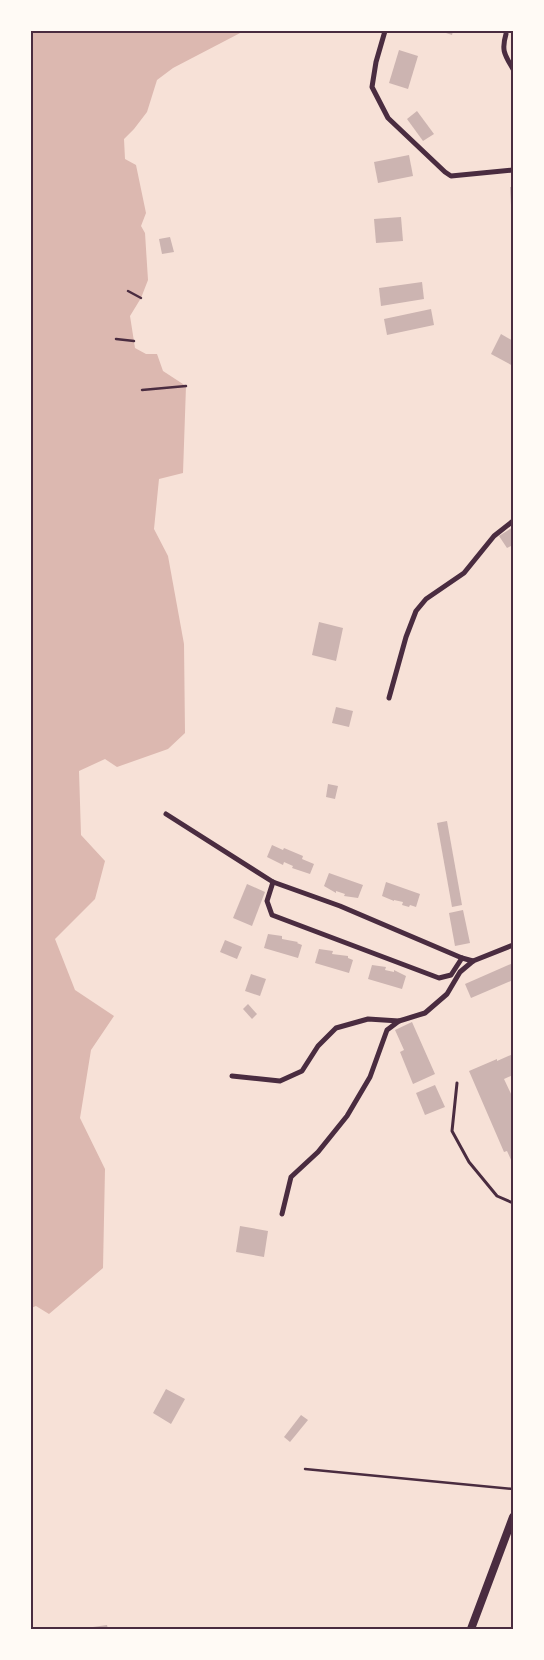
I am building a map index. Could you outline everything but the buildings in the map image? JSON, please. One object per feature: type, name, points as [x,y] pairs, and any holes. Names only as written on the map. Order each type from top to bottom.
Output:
[{"type":"street","points":[[385,31],[376,62],[372,87],[388,118],[451,176],[513,170]]},
{"type":"street","points":[[506,34],[503,45],[504,53],[513,69]]},
{"type":"street","points":[[389,698],[406,637],[416,611],[426,599],[464,573],[494,536],[513,522]]},
{"type":"street","points":[[166,814],[273,882],[340,906],[473,961]]},
{"type":"street","points":[[273,882],[267,901],[272,915],[439,978],[451,975],[462,958]]},
{"type":"street","points":[[282,1214],[291,1177],[318,1152],[347,1116],[370,1078],[387,1030],[399,1021],[424,1013],[447,994],[460,972],[473,961],[513,946]]},
{"type":"street","points":[[232,1076],[280,1081],[302,1072],[318,1046],[336,1028],[368,1019],[399,1021]]},
{"type":"street","points":[[471,1629],[513,1517]]},
{"type":"lane","points":[[457,1083],[452,1131],[469,1162],[497,1196],[513,1203]]},
{"type":"path","points":[[128,291],[141,298]]},
{"type":"path","points":[[116,339],[134,341]]},
{"type":"path","points":[[142,390],[186,386]]},
{"type":"path","points":[[305,1469],[513,1489]]},
{"type":"shaded area","points":[[31,31],[244,31],[173,68],[157,80],[147,112],[124,139],[125,159],[136,165],[146,213],[141,226],[145,233],[148,280],[141,298],[130,316],[135,348],[146,354],[157,354],[163,371],[186,386],[183,473],[159,479],[154,529],[168,556],[184,644],[185,733],[168,749],[117,767],[105,759],[79,771],[81,835],[105,861],[95,899],[55,939],[75,990],[114,1016],[91,1050],[80,1118],[105,1169],[103,1268],[49,1314],[36,1306],[31,1308]]}]
